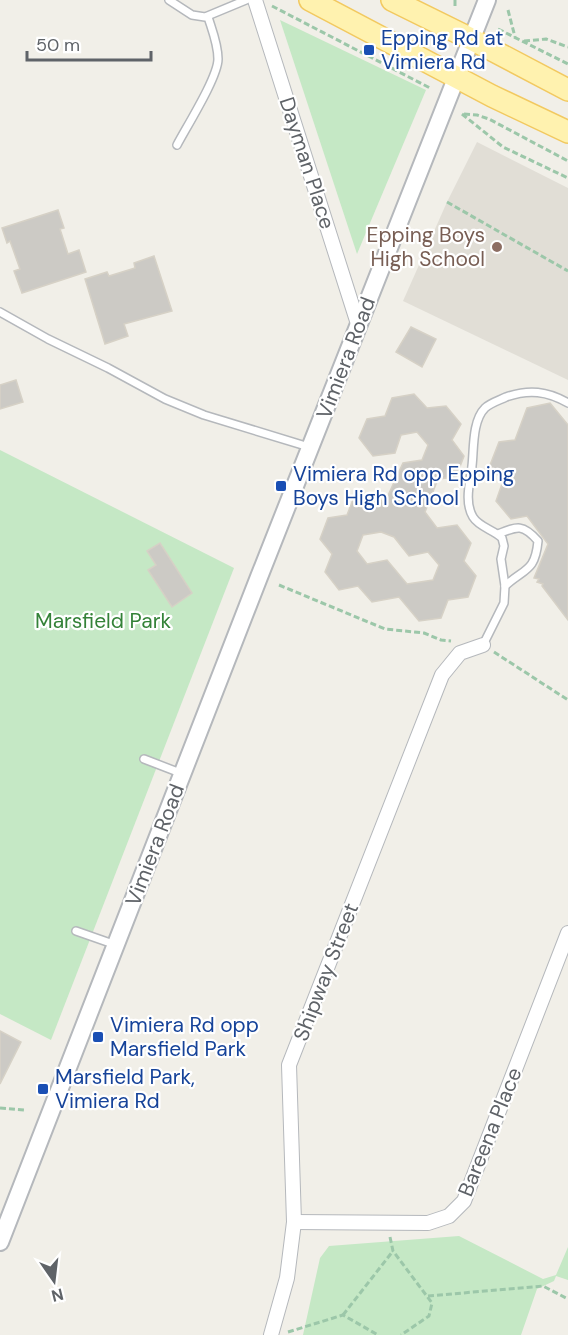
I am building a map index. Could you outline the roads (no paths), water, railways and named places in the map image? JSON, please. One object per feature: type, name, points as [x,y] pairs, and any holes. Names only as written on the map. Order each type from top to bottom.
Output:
[{"type":"main road","points":[[310,0],[457,78],[568,132]]},
{"type":"main road","points":[[392,0],[568,90]]},
{"type":"street","name":"Dayman Place","points":[[255,0],[359,327]]},
{"type":"street","name":"Vimiera Road","points":[[0,1242],[487,0]]},
{"type":"street","name":"Shipway Street","points":[[271,1335],[287,1278],[294,1222],[289,1065],[442,675],[460,653],[483,645]]},
{"type":"street","name":"Bareena Place","points":[[294,1222],[428,1223],[449,1216],[464,1201],[568,933]]},
{"type":"lane","points":[[169,0],[192,15],[208,17],[246,0]]},
{"type":"lane","points":[[177,145],[214,75],[218,60],[208,17]]},
{"type":"lane","points":[[0,312],[165,399],[204,415],[311,448]]},
{"type":"lane","points":[[483,645],[504,603],[505,586],[501,559],[504,546],[502,538],[472,516],[468,497],[478,422],[485,408],[520,392],[536,391],[568,404]]},
{"type":"lane","points":[[498,534],[515,527],[528,530],[538,541],[536,558],[528,571],[515,577],[505,586]]},
{"type":"lane","points":[[144,759],[183,774]]},
{"type":"lane","points":[[76,931],[116,945]]},
{"type":"place","name":"Epping Rd at Vimiera Rd","points":[[369,50]]},
{"type":"place","name":"Epping Boys High School","points":[[497,247]]},
{"type":"place","name":"Vimiera Rd opp Epping Boys High School","points":[[281,486]]},
{"type":"place","name":"Vimiera Rd opp Marsfield Park","points":[[98,1037]]},
{"type":"place","name":"Marsfield Park, Vimiera Rd","points":[[43,1089]]},
{"type":"park label","name":"Marsfield Park","points":[[103,621]]}]
